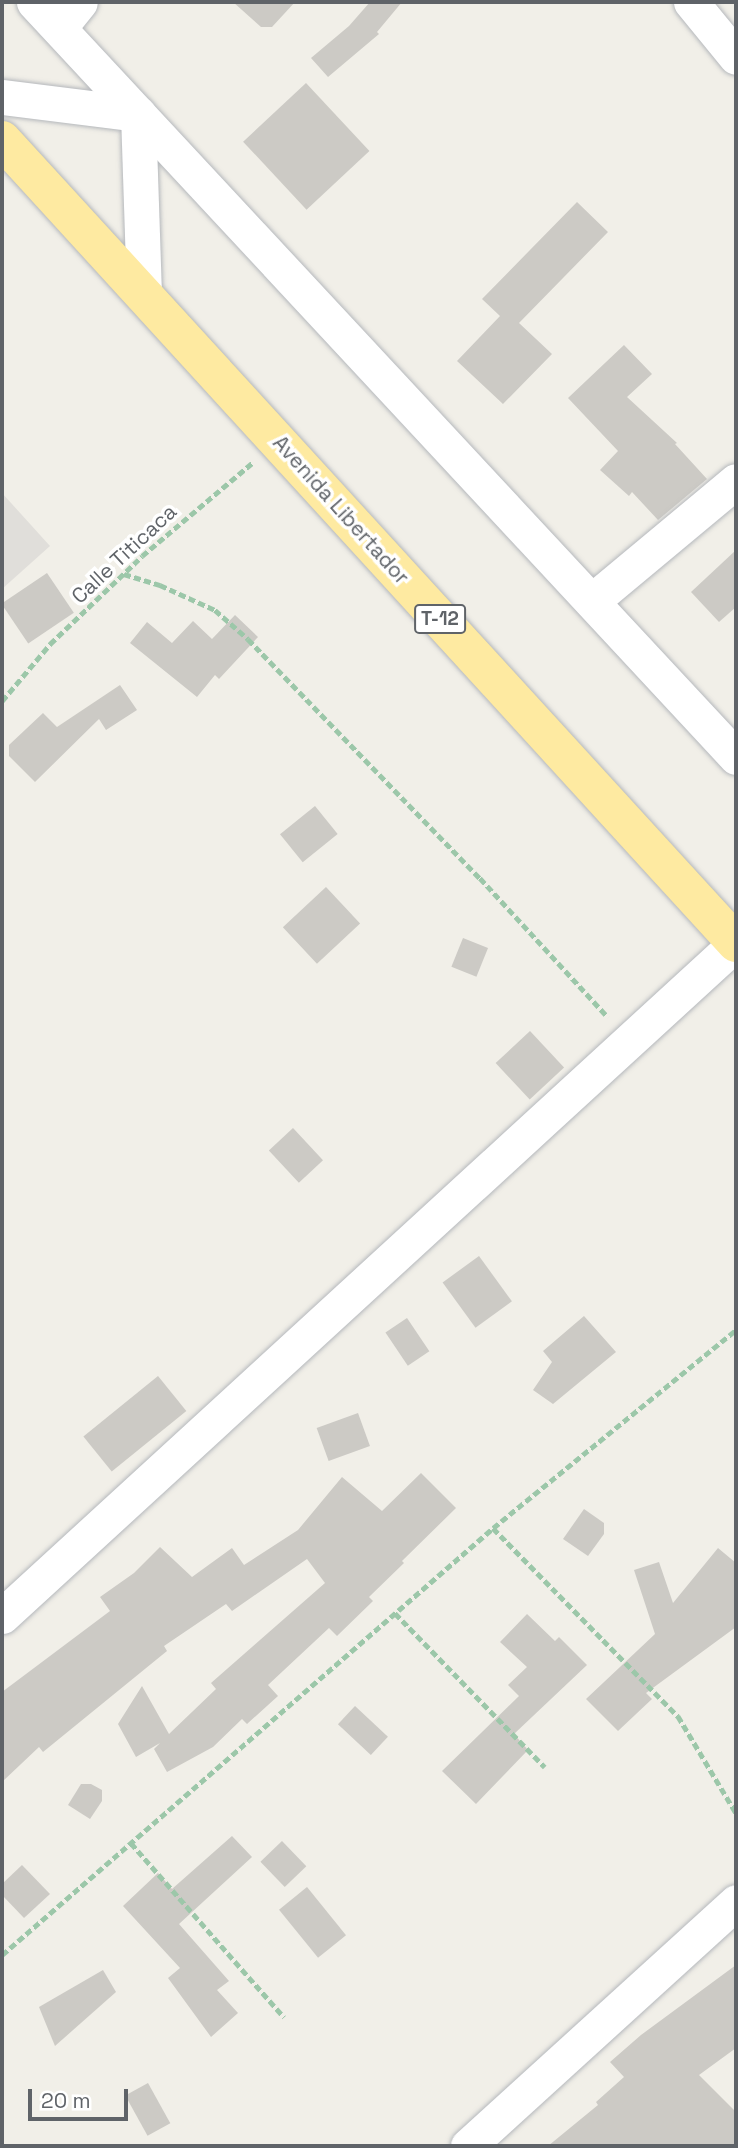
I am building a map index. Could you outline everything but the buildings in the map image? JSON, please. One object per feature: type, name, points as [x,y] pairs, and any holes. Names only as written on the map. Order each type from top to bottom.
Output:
[{"type":"highway","name":"Avenida Libertador","points":[[2,140],[736,943]]},
{"type":"street","points":[[34,2],[736,757]]},
{"type":"street","points":[[59,28],[80,2]]},
{"type":"street","points":[[691,2],[736,57]]},
{"type":"street","points":[[2,97],[138,114]]},
{"type":"street","points":[[138,114],[144,295]]},
{"type":"street","points":[[592,601],[736,481]]},
{"type":"street","points":[[2,1616],[736,943]]},
{"type":"street","points":[[468,2146],[736,1902]]},
{"type":"path","name":"Calle Titicaca","points":[[2,701],[50,643],[124,574],[277,441]]},
{"type":"path","points":[[124,574],[215,610],[248,639],[480,878],[630,1041]]},
{"type":"path","points":[[2,1955],[493,1528],[736,1330]]},
{"type":"path","points":[[493,1528],[678,1716],[736,1814]]},
{"type":"path","points":[[395,1613],[545,1767]]},
{"type":"path","points":[[131,1843],[284,2017]]},
{"type":"shaded area","points":[[2,493],[50,546],[2,589]]}]
